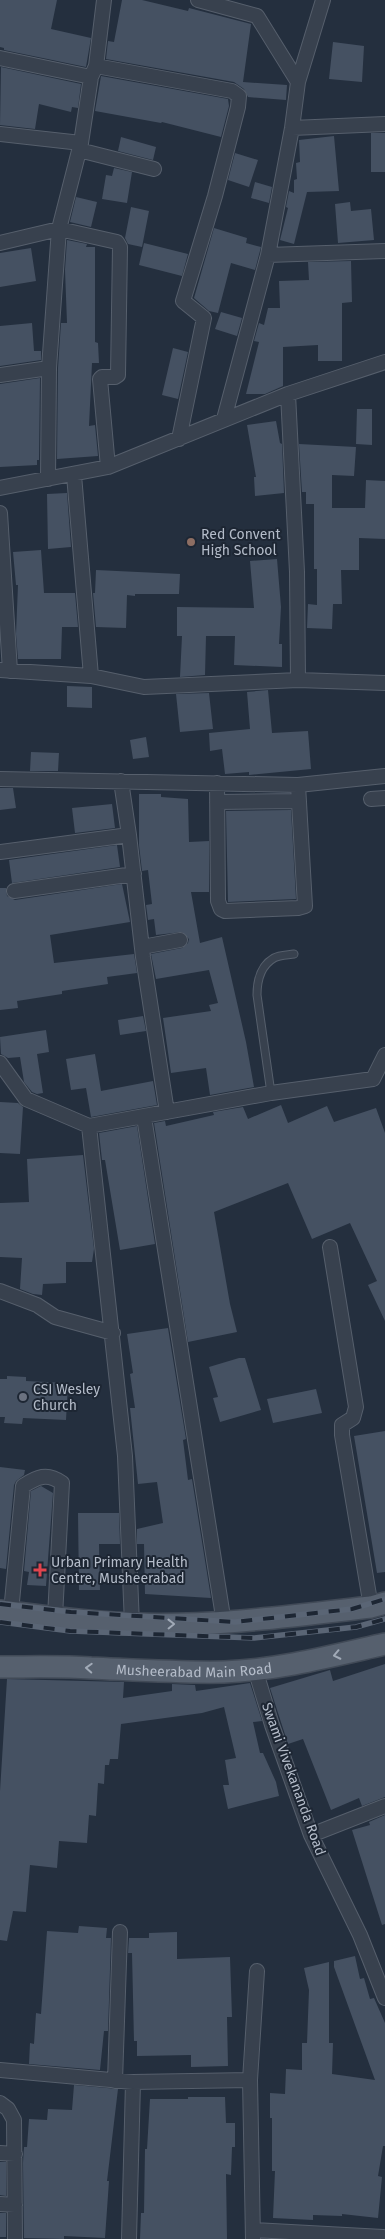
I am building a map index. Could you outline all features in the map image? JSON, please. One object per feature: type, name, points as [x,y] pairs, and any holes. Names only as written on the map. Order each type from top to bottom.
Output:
[{"type":"main road","points":[[6,1612],[132,1624],[224,1623],[378,1605]]},
{"type":"main road","name":"Musheerabad Main Road","points":[[0,1667],[90,1668],[142,1672],[256,1669],[312,1661],[385,1644]]},
{"type":"street","points":[[48,479],[49,368],[59,229],[80,146],[104,0]]},
{"type":"street","points":[[198,0],[257,16],[298,82]]},
{"type":"street","points":[[224,419],[268,255],[292,128],[298,82],[323,0]]},
{"type":"street","points":[[0,58],[232,91],[239,96],[238,107],[214,196],[183,301],[204,318],[179,439]]},
{"type":"street","points":[[292,128],[385,124]]},
{"type":"street","points":[[0,134],[80,146],[154,169]]},
{"type":"street","points":[[0,243],[59,229],[117,242],[120,246],[118,375],[115,377],[102,377],[100,380],[108,467]]},
{"type":"street","points":[[268,255],[385,250]]},
{"type":"street","points":[[0,488],[108,467],[288,394],[385,362]]},
{"type":"street","points":[[0,374],[49,368]]},
{"type":"street","points":[[288,394],[297,572],[298,680]]},
{"type":"street","points":[[74,475],[91,676]]},
{"type":"street","points":[[0,513],[5,670],[91,676],[144,687],[298,680],[385,682]]},
{"type":"street","points":[[0,779],[298,784],[385,776]]},
{"type":"street","points":[[121,781],[142,947],[167,1112]]},
{"type":"street","points":[[217,783],[218,901],[221,909],[225,912],[302,908],[305,906],[298,784]]},
{"type":"street","points":[[217,802],[299,801]]},
{"type":"street","points":[[0,852],[129,836]]},
{"type":"street","points":[[14,891],[134,874]]},
{"type":"street","points":[[142,947],[180,940]]},
{"type":"street","points":[[0,1063],[26,1099],[89,1126],[271,1092],[379,1080],[385,1055]]},
{"type":"street","points":[[144,1117],[224,1623]]},
{"type":"street","points":[[89,1126],[125,1456],[132,1624]]},
{"type":"street","points":[[330,1247],[356,1407],[353,1418],[342,1425],[342,1435],[378,1605]]},
{"type":"street","points":[[0,1291],[37,1304],[55,1317],[113,1334]]},
{"type":"street","points":[[6,1612],[23,1486],[38,1477],[48,1476],[62,1483],[55,1617]]},
{"type":"street","name":"Swami Vivekananda Road","points":[[256,1669],[272,1725],[311,1835],[360,1935],[385,1998]]},
{"type":"street","points":[[311,1835],[385,1806]]},
{"type":"street","points":[[115,2081],[120,1932]]},
{"type":"street","points":[[258,1971],[250,2080],[253,2234],[384,2235]]},
{"type":"street","points":[[0,2070],[133,2082],[250,2080]]},
{"type":"street","points":[[129,2239],[133,2082]]},
{"type":"street","points":[[0,2103],[8,2109],[14,2120],[15,2239]]},
{"type":"street","points":[[0,2153],[15,2154]]},
{"type":"street","points":[[0,2204],[15,2205]]},
{"type":"lane","points":[[271,1092],[257,995],[257,982],[261,972],[274,958],[294,954]]},
{"type":"building","points":[[0,0],[57,0],[51,29],[91,38],[86,67],[4,50],[4,48],[0,47]]},
{"type":"building","points":[[122,0],[142,0],[188,11],[189,8],[251,24],[243,82],[287,85],[286,100],[248,97],[244,89],[234,82],[106,59],[108,41],[114,42]]},
{"type":"building","points":[[333,42],[364,46],[362,82],[329,79]]},
{"type":"building","points":[[1,67],[81,84],[78,108],[72,107],[71,112],[39,104],[35,129],[0,125]]},
{"type":"building","points":[[101,76],[228,99],[229,106],[221,137],[162,122],[95,111]]},
{"type":"building","points":[[371,133],[385,133],[385,172],[371,172]]},
{"type":"building","points":[[334,136],[339,191],[307,192],[294,244],[280,240],[288,208],[286,207],[289,191],[294,193],[294,180],[297,179],[296,163],[300,162],[299,140]]},
{"type":"building","points":[[121,137],[156,147],[153,160],[118,151]]},
{"type":"building","points":[[235,153],[258,160],[249,187],[228,180]]},
{"type":"building","points":[[114,168],[132,172],[127,203],[102,199],[106,175],[112,176]]},
{"type":"building","points":[[255,182],[272,187],[269,203],[251,198]]},
{"type":"building","points":[[76,197],[97,202],[91,227],[70,222]]},
{"type":"building","points":[[350,202],[351,211],[371,209],[374,240],[338,243],[335,204]]},
{"type":"building","points":[[131,207],[149,211],[142,247],[128,244],[125,238]]},
{"type":"building","points":[[214,228],[247,238],[246,243],[261,247],[255,270],[231,263],[218,313],[209,311],[194,298]]},
{"type":"building","points":[[67,240],[87,244],[86,247],[95,247],[95,342],[98,343],[99,363],[92,363],[89,426],[95,425],[98,456],[57,459],[58,368],[61,323],[67,323],[65,270]]},
{"type":"building","points":[[144,243],[188,254],[182,276],[139,265]]},
{"type":"building","points":[[31,248],[36,281],[0,287],[0,253]]},
{"type":"building","points":[[351,261],[352,302],[342,303],[342,361],[318,361],[318,345],[283,347],[283,386],[265,394],[246,394],[259,342],[254,341],[259,323],[264,325],[268,308],[280,308],[279,281],[309,280],[308,262]]},
{"type":"building","points":[[221,312],[242,318],[237,336],[215,329]]},
{"type":"building","points":[[32,323],[34,351],[41,351],[41,360],[0,366],[0,326]]},
{"type":"building","points":[[173,348],[188,352],[178,399],[162,395]]},
{"type":"building","points":[[40,378],[39,460],[37,460],[37,465],[0,467],[0,384]]},
{"type":"building","points":[[357,409],[372,409],[372,445],[356,444]]},
{"type":"building","points":[[276,421],[280,443],[282,444],[284,493],[255,496],[254,477],[256,477],[247,425]]},
{"type":"building","points":[[299,444],[356,447],[354,476],[332,475],[332,508],[365,508],[366,480],[385,481],[385,539],[359,538],[359,570],[341,570],[342,604],[333,604],[332,629],[307,628],[308,604],[317,605],[317,569],[314,569],[314,504],[306,504],[306,492],[302,492]]},
{"type":"building","points":[[67,493],[71,547],[48,549],[47,494]]},
{"type":"building","points":[[41,550],[44,593],[75,593],[78,627],[62,627],[61,659],[18,659],[16,634],[18,585],[16,585],[13,552]]},
{"type":"building","points":[[277,559],[281,607],[279,644],[282,644],[282,667],[234,665],[235,636],[206,636],[205,675],[180,677],[182,636],[177,636],[177,607],[254,608],[250,561]]},
{"type":"building","points":[[96,570],[180,574],[179,594],[127,595],[126,628],[96,627],[93,593],[95,593]]},
{"type":"building","points":[[67,686],[92,687],[92,708],[67,707]]},
{"type":"building","points":[[268,690],[272,733],[308,731],[311,769],[249,775],[249,772],[225,774],[222,749],[210,751],[209,733],[250,729],[247,692]]},
{"type":"building","points":[[209,693],[213,729],[180,732],[176,694]]},
{"type":"building","points":[[146,737],[149,757],[133,759],[130,740]]},
{"type":"building","points":[[31,752],[59,753],[58,771],[30,771]]},
{"type":"building","points":[[0,788],[13,788],[16,808],[0,810]]},
{"type":"building","points":[[139,794],[161,794],[161,797],[188,799],[189,842],[209,841],[209,892],[191,892],[200,943],[222,937],[246,1042],[254,1087],[210,1095],[206,1068],[171,1073],[163,1018],[211,1011],[209,1005],[218,1003],[209,970],[156,979],[151,954],[182,948],[188,943],[189,939],[182,932],[156,935],[154,919],[148,920],[146,905],[152,904],[148,870],[142,871],[139,845]]},
{"type":"building","points":[[112,804],[115,828],[75,833],[72,808]]},
{"type":"building","points":[[291,810],[296,899],[228,902],[226,811]]},
{"type":"building","points":[[117,845],[120,867],[12,883],[9,860]]},
{"type":"building","points":[[122,884],[130,922],[50,935],[54,963],[134,954],[137,973],[107,977],[108,984],[62,991],[62,994],[17,1001],[18,1008],[0,1010],[0,888],[6,888],[7,896],[15,900]]},
{"type":"building","points":[[143,1016],[146,1031],[120,1035],[118,1020]]},
{"type":"building","points":[[46,1030],[49,1052],[37,1054],[43,1093],[37,1094],[32,1092],[24,1082],[20,1057],[8,1058],[1,1054],[0,1037]]},
{"type":"building","points":[[95,1054],[101,1091],[153,1081],[157,1105],[91,1117],[86,1088],[71,1090],[66,1059]]},
{"type":"building","points":[[0,1102],[18,1103],[23,1107],[20,1154],[0,1153]]},
{"type":"building","points":[[281,1105],[288,1123],[327,1106],[334,1122],[376,1108],[385,1133],[385,1321],[368,1285],[377,1281],[350,1223],[312,1239],[288,1183],[214,1212],[230,1304],[237,1332],[188,1342],[154,1123],[165,1121],[166,1126],[214,1115],[213,1112],[243,1107],[248,1119]]},
{"type":"building","points":[[137,1126],[155,1244],[120,1250],[105,1160],[102,1160],[99,1133]]},
{"type":"building","points":[[83,1155],[94,1249],[92,1262],[66,1262],[66,1283],[43,1284],[42,1295],[20,1289],[22,1258],[0,1257],[0,1203],[29,1202],[27,1159]]},
{"type":"building","points":[[168,1328],[186,1439],[183,1440],[188,1480],[192,1479],[211,1598],[145,1594],[144,1544],[137,1544],[137,1529],[163,1523],[157,1482],[138,1484],[130,1408],[135,1408],[130,1374],[133,1373],[127,1334]]},
{"type":"building","points":[[245,1358],[261,1410],[220,1422],[213,1398],[218,1397],[209,1367]]},
{"type":"building","points":[[7,1376],[26,1377],[26,1381],[68,1383],[66,1420],[23,1418],[22,1424],[4,1423],[5,1417],[0,1417],[0,1379],[7,1379]]},
{"type":"building","points":[[316,1389],[322,1413],[273,1423],[267,1399]]},
{"type":"building","points":[[385,1431],[385,1572],[377,1573],[354,1436]]},
{"type":"building","points":[[0,1467],[25,1470],[24,1475],[14,1485],[6,1569],[0,1568]]},
{"type":"building","points":[[41,1486],[53,1493],[46,1586],[27,1585],[29,1572],[24,1571],[31,1491]]},
{"type":"building","points":[[78,1513],[119,1513],[120,1544],[99,1544],[100,1590],[79,1590]]},
{"type":"building","points":[[385,1664],[385,1797],[362,1806],[359,1798],[331,1810],[303,1739],[288,1744],[270,1688],[330,1670],[333,1681]]},
{"type":"building","points":[[7,1679],[124,1682],[123,1698],[172,1691],[172,1684],[195,1685],[196,1691],[250,1683],[262,1721],[253,1722],[260,1753],[263,1753],[276,1782],[279,1796],[228,1809],[223,1785],[229,1785],[225,1760],[236,1758],[224,1707],[202,1713],[121,1724],[118,1759],[110,1759],[109,1765],[105,1765],[104,1784],[98,1783],[96,1816],[89,1815],[87,1843],[59,1841],[57,1868],[30,1865],[26,1912],[13,1911],[7,1941],[0,1940],[0,1791]]},
{"type":"building","points":[[385,1815],[385,1924],[382,1925],[352,1830],[370,1825],[369,1822]]},
{"type":"building","points":[[79,1926],[107,1928],[106,1938],[111,1938],[108,2031],[104,2031],[100,2070],[29,2064],[30,2043],[34,2044],[36,2013],[41,2014],[47,1931],[78,1933]]},
{"type":"building","points":[[177,1932],[177,1959],[230,1957],[232,2017],[227,2017],[228,2066],[191,2067],[191,2055],[137,2056],[137,2041],[134,2041],[132,1953],[128,1953],[129,1938],[149,1938],[149,1933]]},
{"type":"building","points":[[355,1956],[360,1979],[364,1978],[370,1999],[374,1998],[385,2023],[385,2146],[383,2146],[378,2176],[382,2177],[378,2218],[342,2214],[342,2216],[313,2215],[313,2220],[273,2218],[275,2171],[272,2171],[270,2093],[285,2094],[286,2069],[302,2070],[302,2043],[307,2043],[309,1990],[304,1968],[329,1962],[329,2043],[333,2043],[332,2074],[375,2080],[334,1967],[334,1961]]},
{"type":"building","points":[[74,2085],[118,2089],[107,2181],[109,2181],[105,2238],[64,2236],[64,2239],[24,2238],[23,2163],[24,2147],[27,2147],[29,2119],[47,2120],[48,2109],[72,2110]]},
{"type":"building","points":[[188,2097],[225,2097],[226,2123],[235,2123],[235,2147],[232,2147],[231,2175],[226,2174],[227,2239],[140,2239],[141,2213],[144,2213],[145,2149],[147,2149],[150,2099],[188,2099]]},
{"type":"building","points":[[0,2162],[6,2162],[6,2196],[0,2195]]},
{"type":"building","points":[[0,2213],[6,2213],[6,2237],[0,2237]]},
{"type":"railway","points":[[0,1604],[71,1612],[235,1622],[352,1609],[385,1599]]},
{"type":"railway","points":[[0,1622],[70,1631],[254,1638],[356,1627],[385,1619]]},
{"type":"place","name":"Red Convent High School","points":[[191,542]]},
{"type":"place","name":"CSI Wesley Church","points":[[23,1397]]},
{"type":"place","name":"Urban Primary Health Centre, Musheerabad","points":[[40,1570]]}]
